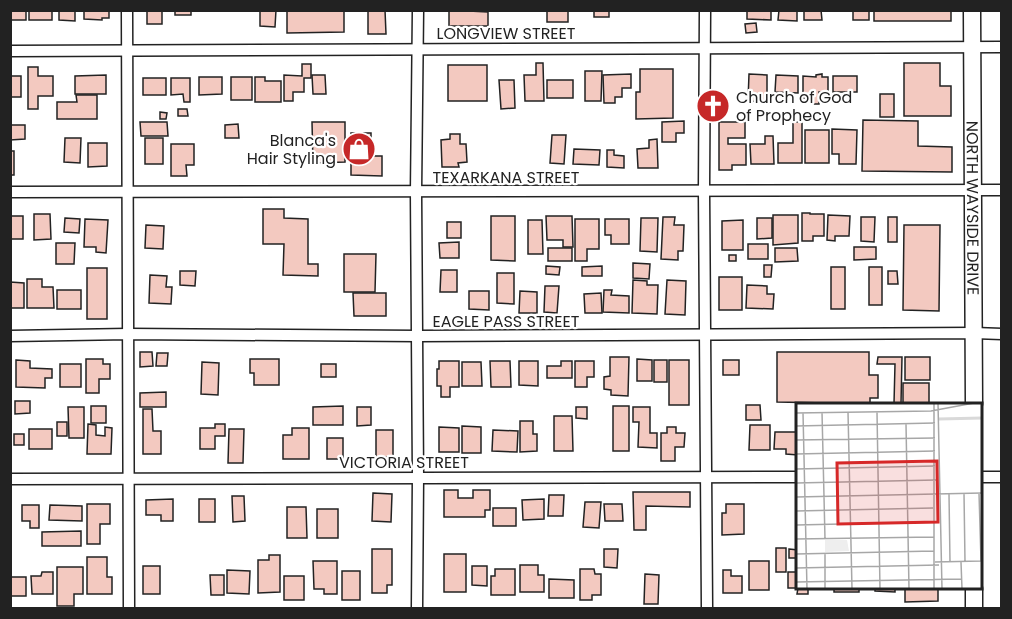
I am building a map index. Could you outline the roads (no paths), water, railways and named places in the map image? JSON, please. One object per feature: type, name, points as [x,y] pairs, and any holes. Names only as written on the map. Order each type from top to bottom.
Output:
[{"type":"main road","name":"NORTH WAYSIDE DRIVE","points":[[972,10],[974,403]]},
{"type":"main road","points":[[974,589],[974,609]]},
{"type":"street","points":[[127,10],[129,609]]},
{"type":"street","points":[[417,609],[418,10]]},
{"type":"street","points":[[705,10],[707,609]]},
{"type":"street","name":"LONGVIEW STREET","points":[[10,51],[1002,47]]},
{"type":"street","name":"TEXARKANA STREET","points":[[10,192],[1002,190]]},
{"type":"street","name":"EAGLE PASS STREET","points":[[10,336],[1002,334]]},
{"type":"street","name":"VICTORIA STREET","points":[[10,478],[796,477]]},
{"type":"street","points":[[982,477],[1002,477]]},
{"type":"place","name":"Church of God of Prophecy","points":[[713,106]]},
{"type":"place","name":"Blanca's Hair Styling","points":[[359,149]]}]
